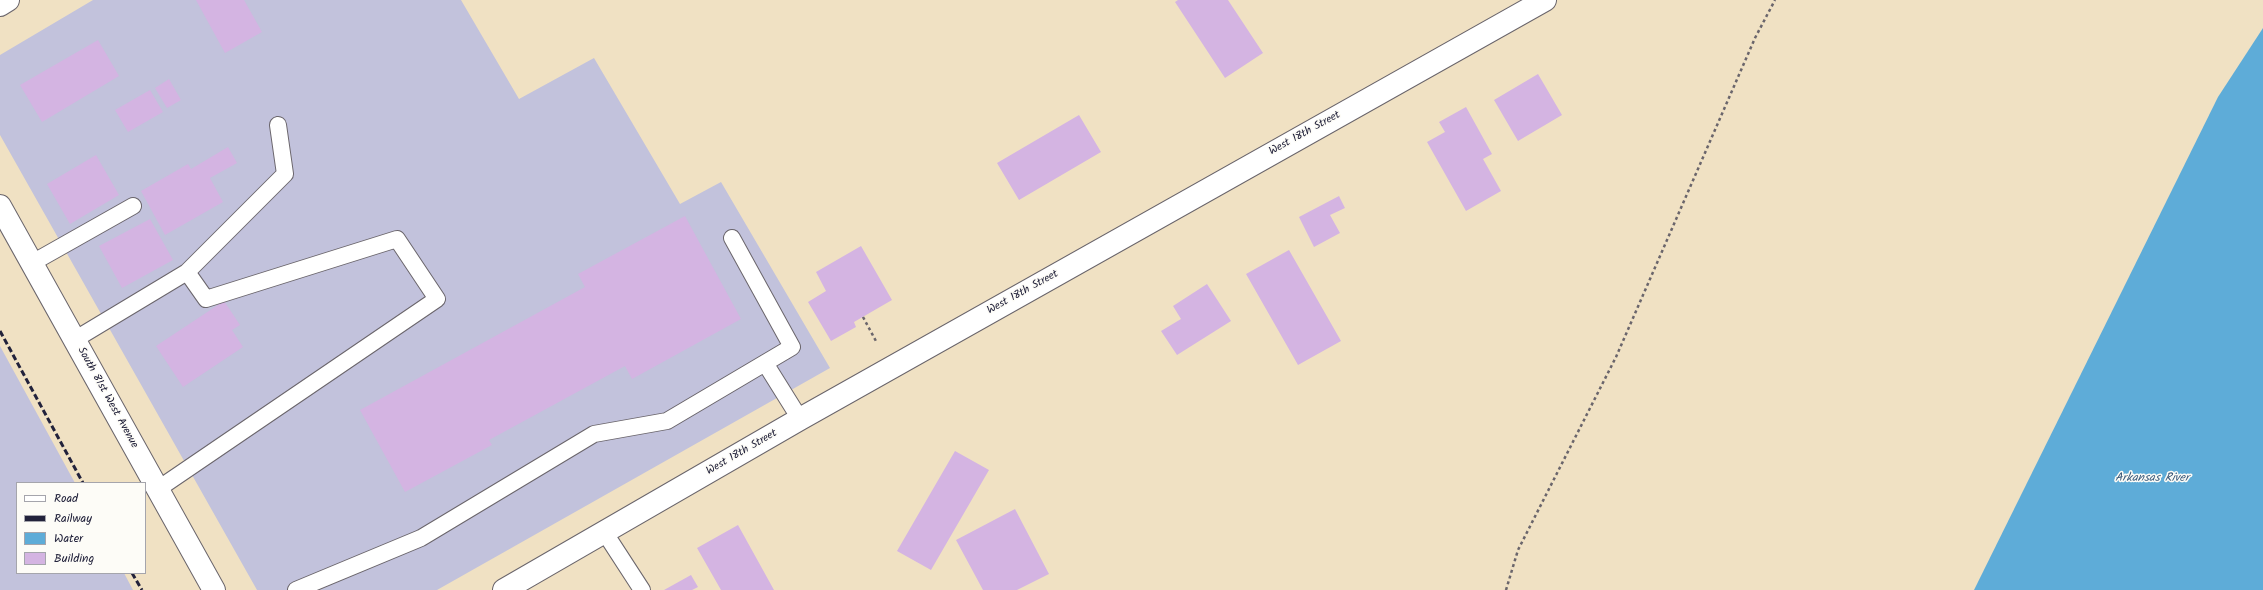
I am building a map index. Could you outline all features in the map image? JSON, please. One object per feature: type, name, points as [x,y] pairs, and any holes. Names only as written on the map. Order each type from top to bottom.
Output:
[{"type":"street","points":[[0,4],[8,0]]},
{"type":"street","name":"West 18th Street","points":[[504,590],[605,533],[1510,8],[1544,0]]},
{"type":"street","name":"South 81st West Avenue","points":[[0,206],[214,590]]},
{"type":"lane","points":[[74,340],[187,272],[285,174],[278,125]]},
{"type":"lane","points":[[32,263],[133,206]]},
{"type":"lane","points":[[296,590],[421,538],[594,434],[667,421],[792,347],[732,238]]},
{"type":"lane","points":[[158,489],[437,299],[397,239],[206,299],[187,272]]},
{"type":"lane","points":[[765,363],[800,419]]},
{"type":"lane","points":[[605,533],[642,590]]},
{"type":"path","points":[[1506,590],[1518,550],[1616,356],[1755,38],[1775,0]]},
{"type":"shaded area","points":[[93,0],[461,0],[519,99],[594,58],[680,204],[721,182],[830,368],[437,590],[257,590],[0,135],[0,55]]},
{"type":"shaded area","points":[[0,346],[74,482],[16,482],[16,574],[125,574],[133,590],[0,590]]},
{"type":"water","name":"Arkansas River","points":[[2263,28],[2263,590],[1974,590],[2218,97]]},
{"type":"building","points":[[196,0],[244,0],[262,32],[225,53]]},
{"type":"building","points":[[1178,0],[1228,0],[1263,53],[1225,78],[1175,2]]},
{"type":"building","points":[[98,40],[119,76],[42,122],[20,85]]},
{"type":"building","points":[[1538,74],[1562,115],[1518,141],[1494,100]]},
{"type":"building","points":[[169,79],[181,100],[167,108],[155,88]]},
{"type":"building","points":[[150,90],[163,112],[128,132],[115,110]]},
{"type":"building","points":[[1466,107],[1492,154],[1483,159],[1501,191],[1466,211],[1427,142],[1445,132],[1439,122]]},
{"type":"building","points":[[1079,115],[1101,152],[1019,200],[997,163]]},
{"type":"building","points":[[228,147],[237,163],[210,178],[223,202],[165,235],[141,191],[188,164],[191,169]]},
{"type":"building","points":[[96,155],[119,195],[70,224],[47,184]]},
{"type":"building","points":[[1339,196],[1345,208],[1330,215],[1340,233],[1314,247],[1299,217]]},
{"type":"building","points":[[685,216],[741,319],[632,379],[625,366],[489,440],[492,445],[405,492],[360,410],[585,287],[578,274]]},
{"type":"building","points":[[150,219],[173,260],[122,288],[99,246]]},
{"type":"building","points":[[861,246],[892,300],[854,322],[856,327],[831,341],[808,302],[826,291],[816,272]]},
{"type":"building","points":[[1289,250],[1341,341],[1298,365],[1246,274]]},
{"type":"building","points":[[1207,284],[1231,321],[1177,355],[1161,331],[1181,319],[1173,306]]},
{"type":"building","points":[[224,301],[240,325],[232,330],[243,347],[183,387],[156,346]]},
{"type":"building","points":[[955,451],[989,470],[931,570],[897,551]]},
{"type":"building","points":[[1015,509],[1049,574],[1017,590],[983,590],[956,540]]},
{"type":"building","points":[[738,525],[774,590],[721,590],[697,548]]},
{"type":"building","points":[[691,575],[698,587],[692,590],[664,590]]},
{"type":"railway","points":[[0,331],[82,482]]},
{"type":"railway","points":[[133,574],[142,590]]}]
